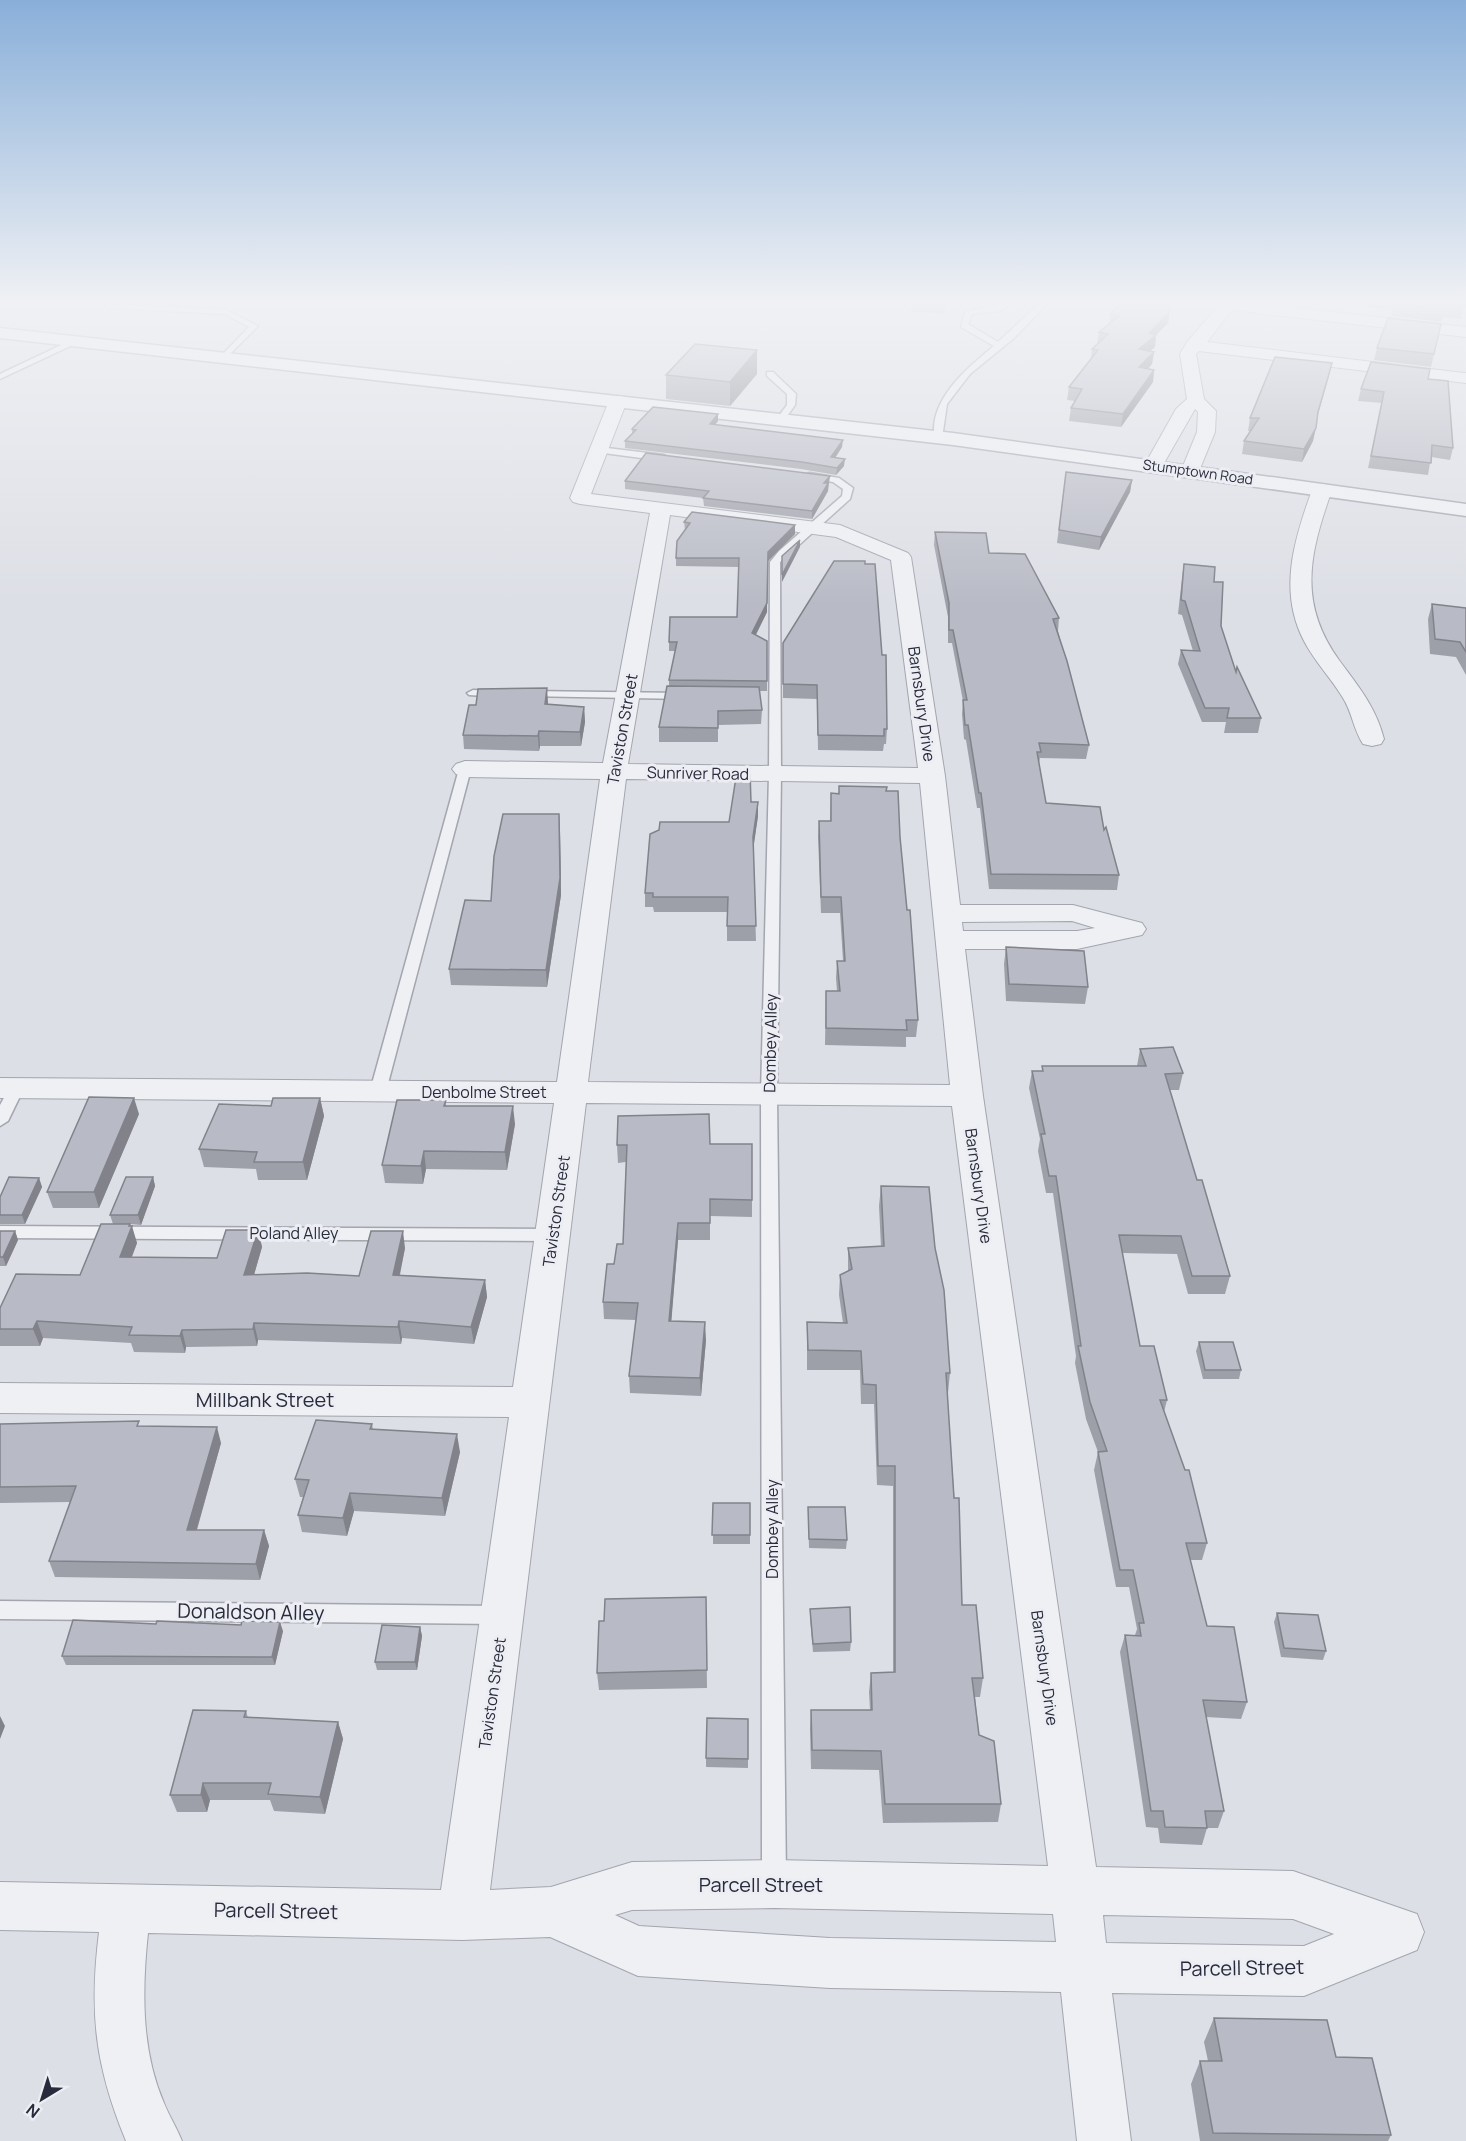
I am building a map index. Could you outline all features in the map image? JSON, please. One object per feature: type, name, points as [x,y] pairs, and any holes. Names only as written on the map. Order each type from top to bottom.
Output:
[{"type":"street","points":[[599,450],[617,404]]},
{"type":"street","name":"Stumptown Road","points":[[643,404],[938,438],[1466,510]]},
{"type":"street","points":[[1153,466],[1185,409],[1191,404]]},
{"type":"street","points":[[1190,471],[1208,423],[1207,411],[1200,404]]},
{"type":"street","name":"Barnsbury Drive","points":[[599,450],[580,498],[840,531],[901,557],[932,776],[967,1096],[1075,1889],[1104,2141]]},
{"type":"street","points":[[1322,490],[1302,548],[1299,575],[1301,604],[1310,634],[1367,718],[1372,739]]},
{"type":"street","name":"Taviston Street","points":[[462,1915],[614,771],[661,509]]},
{"type":"street","name":"Sunriver Road","points":[[465,769],[932,776]]},
{"type":"street","points":[[1073,913],[1132,929],[1077,940],[948,927],[1073,913]]},
{"type":"street","name":"Denbolme Street","points":[[8,1088],[967,1096]]},
{"type":"street","name":"Millbank Street","points":[[0,1398],[531,1402]]},
{"type":"street","name":"Parcell Street","points":[[0,1906],[462,1915],[551,1912],[632,1886],[774,1884],[1075,1889],[1293,1895],[1399,1932],[1304,1971],[830,1963],[638,1950],[551,1912]]},
{"type":"street","points":[[126,1908],[118,1984],[122,2037],[130,2080],[145,2125],[155,2141]]},
{"type":"lane","points":[[780,420],[792,404]]},
{"type":"lane","points":[[938,438],[943,404]]},
{"type":"lane","points":[[599,450],[682,460]]},
{"type":"lane","name":"Dombey Alley","points":[[774,1884],[769,1094],[775,774],[768,696],[775,562],[782,553],[847,497],[848,488],[836,480],[801,474]]},
{"type":"lane","points":[[473,693],[695,696]]},
{"type":"lane","points":[[378,1091],[465,769]]},
{"type":"lane","points":[[0,1121],[8,1088]]},
{"type":"lane","name":"Poland Alley","points":[[0,1232],[553,1235]]},
{"type":"lane","name":"Donaldson Alley","points":[[0,1610],[502,1615]]},
{"type":"building","points":[[1073,404],[1130,404],[1123,414],[1071,408]]},
{"type":"building","points":[[1256,404],[1320,404],[1316,428],[1304,449],[1244,441],[1259,418],[1250,418]]},
{"type":"building","points":[[1382,404],[1450,404],[1453,448],[1432,445],[1431,463],[1371,456]]},
{"type":"building","points":[[653,407],[718,414],[710,424],[843,440],[831,457],[845,459],[837,468],[625,441],[636,430],[632,429]]},
{"type":"building","points":[[646,453],[830,476],[824,483],[828,483],[812,511],[703,498],[709,491],[625,481]]},
{"type":"building","points":[[1066,472],[1132,480],[1101,537],[1059,530]]},
{"type":"building","points":[[692,512],[795,525],[768,552],[767,603],[752,633],[767,641],[767,681],[669,680],[677,642],[669,642],[670,617],[737,617],[739,558],[676,558],[677,541],[690,523],[684,522]]},
{"type":"building","points":[[935,532],[986,533],[989,553],[1025,554],[1059,618],[1053,619],[1067,661],[1089,745],[1039,743],[1041,752],[1037,752],[1046,803],[1100,807],[1104,830],[1106,827],[1119,875],[991,874],[981,793],[979,793],[968,725],[965,725],[963,700],[967,700],[953,630],[949,630],[949,603]]},
{"type":"building","points":[[800,540],[782,575],[782,556]]},
{"type":"building","points":[[834,561],[865,561],[865,564],[875,564],[882,655],[886,655],[887,729],[884,729],[884,736],[818,735],[817,685],[783,684],[783,643]]},
{"type":"building","points":[[1184,564],[1215,567],[1214,582],[1223,582],[1221,626],[1236,672],[1237,667],[1261,718],[1227,718],[1229,708],[1205,708],[1181,650],[1200,651],[1185,601],[1181,600]]},
{"type":"building","points":[[1432,604],[1466,608],[1466,652],[1460,642],[1435,639]]},
{"type":"building","points":[[667,686],[759,687],[762,710],[718,711],[718,728],[659,727]]},
{"type":"building","points":[[547,688],[545,704],[584,707],[580,732],[539,731],[538,736],[463,735],[469,705],[476,705],[478,689]]},
{"type":"building","points":[[737,771],[750,771],[751,802],[758,802],[753,837],[756,926],[727,926],[728,897],[653,897],[653,893],[645,893],[650,834],[659,830],[660,822],[729,822]]},
{"type":"building","points":[[839,786],[887,787],[886,791],[898,791],[900,837],[907,910],[910,910],[918,1020],[906,1020],[907,1030],[826,1028],[826,991],[840,991],[837,961],[845,961],[841,897],[821,897],[819,821],[831,821],[831,793],[839,794]]},
{"type":"building","points":[[503,814],[559,814],[560,878],[546,970],[449,969],[465,900],[491,901],[494,856]]},
{"type":"building","points":[[1006,947],[1084,951],[1088,987],[1009,984]]},
{"type":"building","points":[[1173,1047],[1183,1073],[1165,1074],[1197,1180],[1202,1180],[1230,1276],[1192,1276],[1181,1236],[1119,1235],[1140,1346],[1154,1346],[1167,1400],[1160,1400],[1185,1470],[1189,1470],[1207,1543],[1186,1543],[1207,1626],[1234,1627],[1247,1702],[1203,1700],[1224,1811],[1205,1811],[1207,1828],[1165,1827],[1163,1811],[1151,1811],[1125,1635],[1141,1636],[1139,1623],[1144,1623],[1133,1570],[1120,1570],[1098,1452],[1107,1451],[1090,1402],[1078,1346],[1081,1346],[1056,1176],[1049,1176],[1041,1134],[1045,1134],[1032,1071],[1043,1071],[1042,1066],[1146,1066],[1140,1049]]},
{"type":"building","points":[[89,1097],[134,1098],[94,1192],[47,1192]]},
{"type":"building","points":[[273,1098],[320,1098],[303,1162],[254,1162],[257,1152],[199,1149],[219,1104],[271,1106]]},
{"type":"building","points":[[397,1100],[446,1100],[444,1106],[513,1106],[505,1152],[424,1151],[421,1166],[382,1165]]},
{"type":"building","points":[[709,1114],[710,1144],[752,1144],[752,1200],[710,1199],[710,1223],[678,1223],[669,1321],[705,1322],[700,1378],[629,1376],[638,1303],[603,1302],[607,1264],[614,1264],[617,1244],[623,1244],[627,1145],[617,1145],[618,1116]]},
{"type":"building","points":[[9,1177],[39,1178],[22,1215],[0,1215],[0,1197]]},
{"type":"building","points":[[126,1177],[153,1177],[138,1215],[110,1215]]},
{"type":"building","points":[[881,1186],[929,1187],[935,1248],[944,1290],[950,1373],[946,1373],[954,1498],[959,1498],[962,1605],[976,1605],[983,1678],[972,1678],[979,1735],[994,1741],[1001,1804],[885,1804],[881,1751],[812,1750],[811,1710],[872,1710],[871,1673],[895,1672],[895,1466],[878,1466],[876,1385],[863,1384],[861,1351],[808,1350],[807,1322],[847,1323],[840,1275],[852,1269],[848,1248],[884,1246]]},
{"type":"building","points":[[101,1224],[130,1224],[129,1226],[132,1226],[120,1257],[217,1258],[226,1230],[258,1230],[244,1275],[307,1273],[359,1276],[371,1231],[403,1231],[393,1275],[485,1280],[471,1327],[399,1321],[398,1327],[254,1323],[253,1329],[182,1330],[180,1336],[129,1335],[132,1327],[37,1321],[33,1329],[0,1329],[0,1308],[16,1274],[80,1275]]},
{"type":"building","points":[[0,1231],[15,1231],[3,1257],[0,1257]]},
{"type":"building","points":[[1199,1342],[1233,1342],[1241,1370],[1205,1370]]},
{"type":"building","points":[[316,1420],[372,1424],[370,1429],[457,1434],[442,1498],[350,1493],[343,1518],[298,1515],[309,1480],[295,1479]]},
{"type":"building","points":[[139,1421],[137,1426],[217,1427],[187,1530],[264,1530],[256,1564],[49,1561],[76,1486],[0,1487],[0,1424]]},
{"type":"building","points":[[713,1503],[750,1503],[750,1535],[712,1535]]},
{"type":"building","points":[[808,1507],[845,1507],[847,1540],[809,1539]]},
{"type":"building","points":[[706,1597],[707,1670],[597,1673],[599,1621],[604,1621],[605,1599]]},
{"type":"building","points":[[850,1607],[851,1642],[813,1644],[810,1609]]},
{"type":"building","points":[[1277,1613],[1318,1615],[1326,1651],[1284,1648]]},
{"type":"building","points":[[73,1620],[241,1625],[242,1621],[280,1622],[272,1657],[62,1656]]},
{"type":"building","points":[[382,1625],[420,1627],[415,1662],[375,1662]]},
{"type":"building","points":[[193,1710],[246,1711],[244,1717],[338,1722],[320,1797],[268,1794],[271,1783],[203,1783],[201,1795],[170,1795]]},
{"type":"building","points":[[707,1718],[748,1719],[748,1759],[706,1758]]},
{"type":"building","points":[[1214,2018],[1327,2020],[1336,2057],[1372,2058],[1391,2135],[1213,2133],[1200,2061],[1222,2061]]}]
